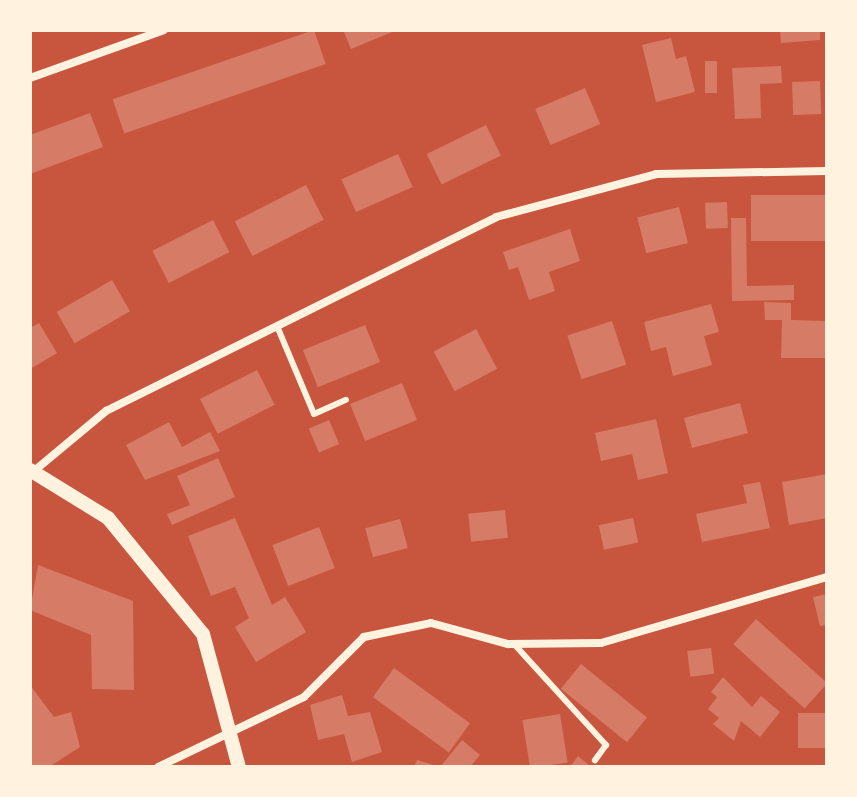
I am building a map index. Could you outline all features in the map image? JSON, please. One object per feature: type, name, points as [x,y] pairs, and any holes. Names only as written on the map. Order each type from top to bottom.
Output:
[{"type":"street","points":[[30,78],[164,30]]},
{"type":"street","points":[[239,767],[234,735],[203,634],[157,570],[108,518],[32,470],[106,411],[275,322],[496,217],[595,187],[724,169],[827,171]]},
{"type":"street","points":[[158,767],[234,735],[304,697],[364,637],[431,623],[514,644],[601,643],[827,577]]},
{"type":"lane","points":[[130,30],[133,40]]},
{"type":"lane","points":[[275,322],[314,414],[346,400]]},
{"type":"lane","points":[[514,644],[606,745],[595,760]]},
{"type":"building","points":[[314,30],[326,64],[124,133],[113,99]]},
{"type":"building","points":[[343,30],[397,30],[351,49]]},
{"type":"building","points":[[780,30],[820,30],[820,40],[781,43]]},
{"type":"building","points":[[671,38],[676,59],[686,56],[695,92],[656,102],[642,45]]},
{"type":"building","points":[[705,61],[717,61],[717,93],[705,93]]},
{"type":"building","points":[[781,66],[782,83],[760,84],[761,118],[735,119],[732,68]]},
{"type":"building","points":[[820,81],[821,114],[793,115],[792,82]]},
{"type":"building","points":[[585,88],[600,124],[551,145],[535,109]]},
{"type":"building","points":[[90,113],[103,147],[30,174],[30,135]]},
{"type":"building","points":[[486,125],[501,156],[442,184],[427,154]]},
{"type":"building","points":[[398,154],[413,187],[356,212],[341,179]]},
{"type":"building","points":[[306,185],[324,220],[252,256],[235,221]]},
{"type":"building","points":[[751,195],[827,195],[827,241],[751,241]]},
{"type":"building","points":[[727,202],[728,228],[706,229],[705,203]]},
{"type":"building","points":[[679,207],[688,243],[646,253],[637,217]]},
{"type":"building","points":[[731,218],[746,218],[747,286],[794,285],[794,300],[732,301]]},
{"type":"building","points":[[213,220],[229,252],[169,283],[152,251]]},
{"type":"building","points":[[570,229],[580,261],[549,272],[555,291],[529,300],[518,267],[509,270],[503,252]]},
{"type":"building","points":[[112,280],[130,311],[75,343],[57,312]]},
{"type":"building","points":[[764,302],[791,303],[791,320],[827,321],[827,358],[781,358],[782,320],[765,320]]},
{"type":"building","points":[[711,304],[719,332],[704,336],[712,365],[673,376],[666,347],[651,351],[644,322]]},
{"type":"building","points":[[612,321],[626,365],[582,379],[567,336]]},
{"type":"building","points":[[39,323],[57,353],[30,369],[30,328]]},
{"type":"building","points":[[365,325],[380,362],[318,387],[303,350]]},
{"type":"building","points":[[476,329],[497,369],[455,391],[434,352]]},
{"type":"building","points":[[257,370],[275,405],[218,434],[200,399]]},
{"type":"building","points":[[402,383],[417,420],[365,441],[350,404]]},
{"type":"building","points":[[740,403],[748,433],[692,448],[684,418]]},
{"type":"building","points":[[656,419],[668,473],[638,480],[632,454],[601,461],[595,433]]},
{"type":"building","points":[[329,420],[339,444],[319,453],[309,429]]},
{"type":"building","points":[[169,422],[182,447],[210,432],[220,451],[145,480],[126,445]]},
{"type":"building","points":[[218,458],[235,497],[172,525],[167,514],[190,505],[177,476]]},
{"type":"building","points":[[827,474],[827,518],[789,525],[782,482]]},
{"type":"building","points":[[760,482],[770,528],[702,542],[696,514],[747,503],[743,485]]},
{"type":"building","points":[[505,510],[508,538],[471,542],[468,514]]},
{"type":"building","points":[[235,518],[272,605],[285,597],[306,632],[256,662],[235,627],[249,618],[235,587],[211,596],[188,536]]},
{"type":"building","points":[[633,518],[638,542],[604,550],[599,525]]},
{"type":"building","points":[[400,519],[408,548],[373,557],[365,528]]},
{"type":"building","points":[[319,527],[335,568],[288,586],[272,545]]},
{"type":"building","points":[[38,565],[133,601],[134,690],[92,689],[91,635],[30,610]]},
{"type":"building","points":[[827,594],[827,625],[820,626],[813,597]]},
{"type":"building","points":[[756,619],[827,683],[805,709],[733,644]]},
{"type":"building","points":[[711,648],[714,674],[690,677],[687,651]]},
{"type":"building","points":[[581,664],[647,717],[627,742],[561,689]]},
{"type":"building","points":[[394,668],[470,723],[449,752],[373,697]]},
{"type":"building","points":[[723,677],[752,707],[761,696],[780,712],[760,737],[741,721],[734,741],[713,724],[719,718],[708,709],[717,697],[711,692]]},
{"type":"building","points":[[30,685],[54,717],[71,712],[80,747],[49,767],[30,767]]},
{"type":"building","points":[[342,695],[348,716],[370,712],[382,752],[352,762],[344,734],[318,740],[310,705]]},
{"type":"building","points":[[798,713],[827,713],[827,748],[798,748]]},
{"type":"building","points":[[560,714],[568,762],[530,767],[522,720]]},
{"type":"building","points":[[462,740],[480,755],[470,767],[440,767]]},
{"type":"building","points":[[578,756],[591,767],[570,767]]},
{"type":"building","points":[[417,760],[437,766],[437,767],[414,767]]}]
